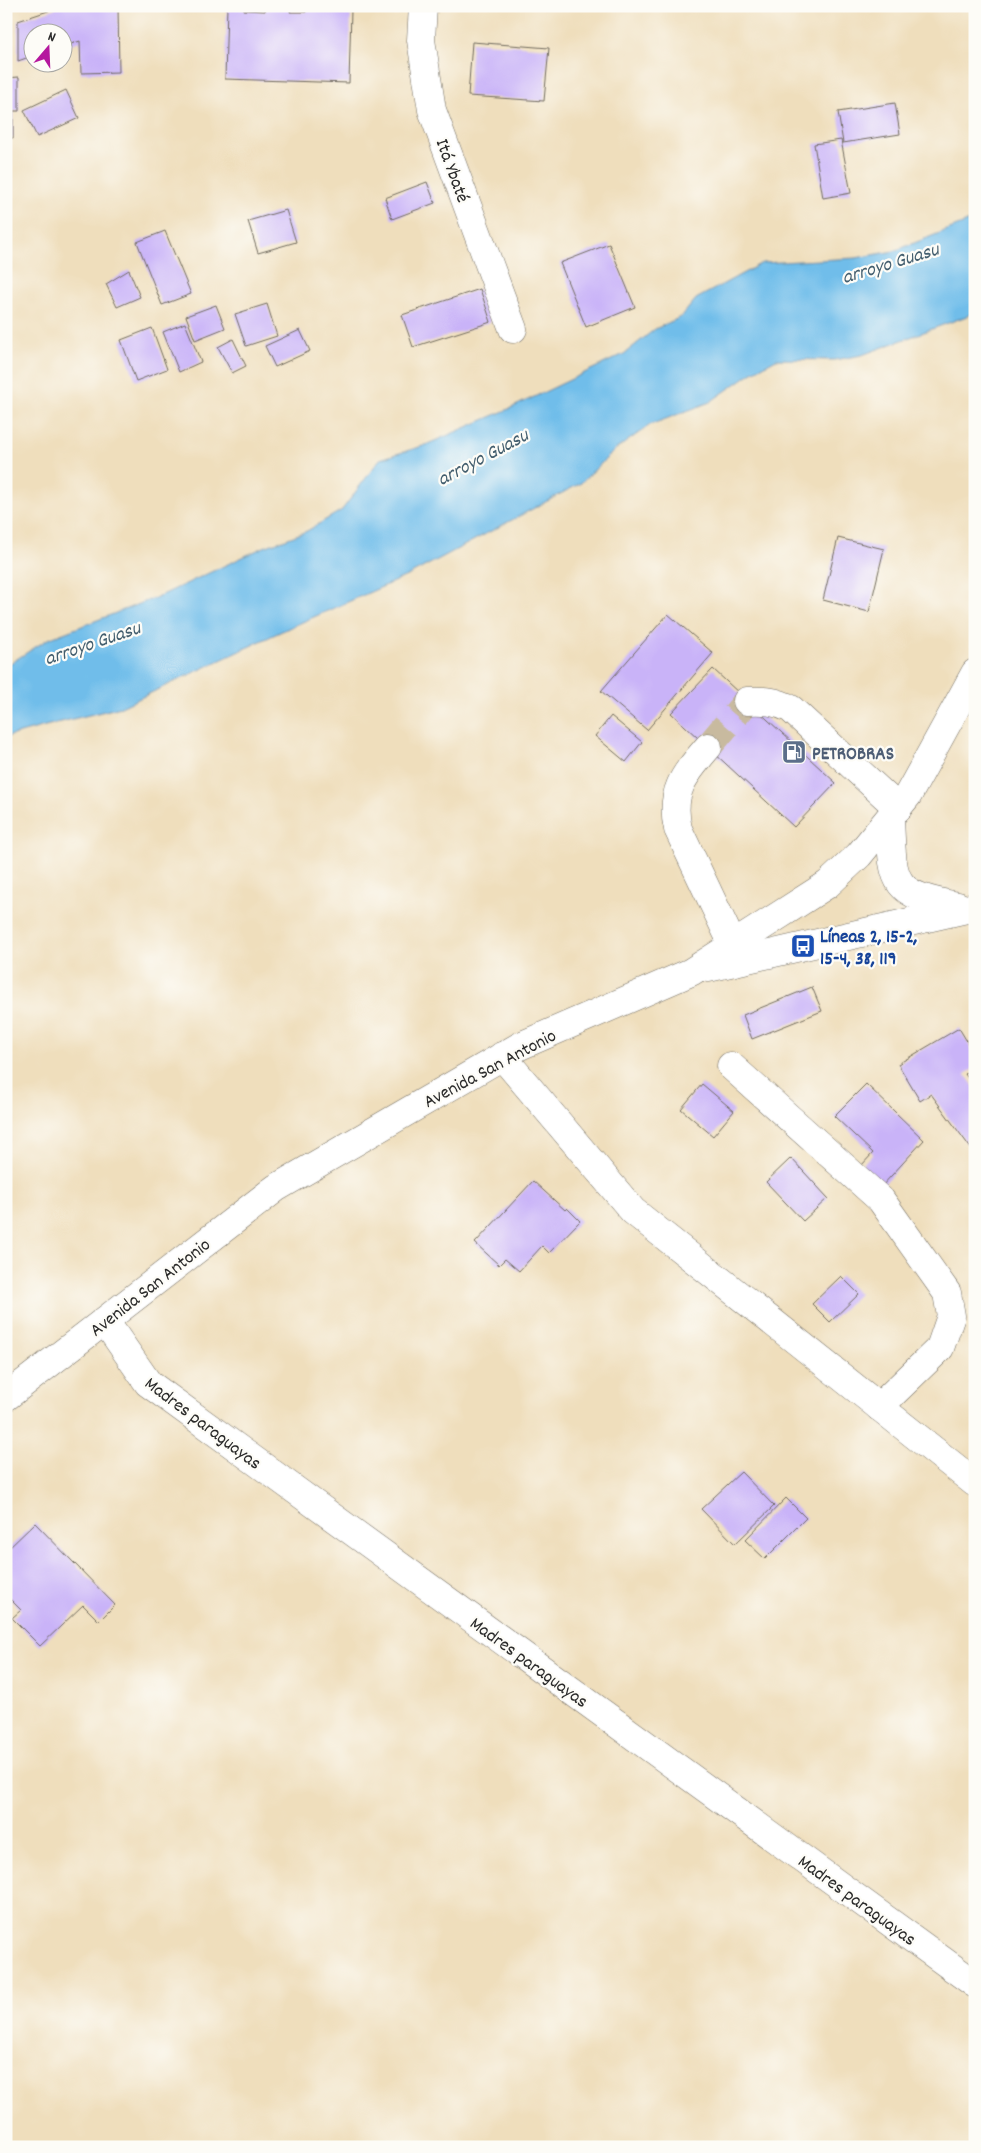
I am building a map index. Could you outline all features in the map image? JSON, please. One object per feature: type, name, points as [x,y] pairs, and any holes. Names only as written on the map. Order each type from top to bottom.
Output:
[{"type":"main road","name":"Itá Ybaté","points":[[423,6],[421,40],[432,110],[513,329]]},
{"type":"main road","name":"Avenida San Antonio","points":[[6,1397],[276,1188],[520,1046],[691,972],[828,884],[859,855],[908,795],[975,673]]},
{"type":"main road","points":[[748,701],[765,700],[778,702],[791,709],[894,813],[892,862],[901,885],[910,893],[925,900],[972,907]]},
{"type":"main road","points":[[708,747],[686,773],[677,793],[674,812],[678,829],[733,945]]},
{"type":"main road","points":[[691,972],[972,907]]},
{"type":"main road","points":[[502,1056],[633,1211],[975,1483]]},
{"type":"main road","points":[[731,1066],[881,1200],[947,1293],[951,1316],[940,1348],[879,1407]]},
{"type":"main road","name":"Madres paraguayas","points":[[105,1321],[148,1383],[975,1984]]},
{"type":"water","name":"arroyo Guasu","points":[[975,219],[975,313],[862,355],[834,360],[776,359],[751,373],[710,402],[650,425],[615,450],[581,483],[409,575],[282,631],[121,707],[6,737],[6,666],[48,639],[160,596],[264,547],[307,531],[342,510],[380,459],[423,446],[511,408],[624,354],[655,329],[681,317],[696,299],[762,263],[856,258],[894,251]]},
{"type":"building","points":[[63,6],[118,6],[119,72],[81,73],[80,41],[72,44],[72,22],[22,22],[22,60],[18,61],[18,21]]},
{"type":"building","points":[[227,6],[245,6],[244,10],[265,11],[266,6],[292,6],[290,12],[306,12],[307,6],[336,6],[336,9],[351,10],[349,83],[225,79]]},
{"type":"building","points":[[472,42],[549,48],[544,101],[468,96]]},
{"type":"building","points":[[19,77],[19,111],[13,111],[13,138],[6,138],[6,78]]},
{"type":"building","points":[[66,90],[79,118],[37,137],[24,110]]},
{"type":"building","points":[[895,103],[900,134],[843,143],[838,112]]},
{"type":"building","points":[[841,140],[851,193],[823,198],[814,144]]},
{"type":"building","points":[[427,182],[435,203],[392,219],[385,198]]},
{"type":"building","points":[[286,210],[296,242],[258,253],[248,221]]},
{"type":"building","points":[[165,231],[191,294],[162,305],[137,242]]},
{"type":"building","points":[[609,244],[635,307],[586,327],[560,263]]},
{"type":"building","points":[[129,270],[140,297],[117,307],[106,284]]},
{"type":"building","points":[[480,289],[491,322],[413,347],[402,315]]},
{"type":"building","points":[[267,304],[277,336],[246,346],[235,314]]},
{"type":"building","points":[[216,305],[225,328],[195,340],[186,316]]},
{"type":"building","points":[[185,323],[201,362],[179,372],[163,332]]},
{"type":"building","points":[[152,328],[167,369],[136,381],[121,340]]},
{"type":"building","points":[[300,330],[310,351],[275,367],[265,346]]},
{"type":"building","points":[[233,339],[246,366],[232,373],[218,347]]},
{"type":"building","points":[[838,538],[884,549],[869,612],[823,600]]},
{"type":"building","points":[[668,614],[713,653],[647,730],[601,691]]},
{"type":"building","points":[[713,669],[836,783],[794,827],[671,713]]},
{"type":"building","points":[[611,716],[642,742],[626,762],[595,736]]},
{"type":"building","points":[[812,987],[822,1011],[752,1039],[743,1015]]},
{"type":"building","points":[[959,1028],[975,1055],[975,1068],[965,1074],[975,1088],[975,1154],[931,1094],[920,1101],[898,1064]]},
{"type":"building","points":[[702,1084],[734,1111],[713,1136],[681,1109]]},
{"type":"building","points":[[866,1084],[924,1140],[881,1187],[860,1167],[873,1153],[834,1116]]},
{"type":"building","points":[[791,1158],[828,1198],[803,1221],[766,1182]]},
{"type":"building","points":[[533,1181],[580,1221],[549,1253],[542,1246],[519,1271],[505,1259],[499,1265],[475,1243]]},
{"type":"building","points":[[841,1276],[859,1294],[830,1322],[812,1304]]},
{"type":"building","points":[[741,1472],[774,1506],[735,1544],[701,1509]]},
{"type":"building","points":[[786,1498],[806,1518],[765,1559],[745,1540]]},
{"type":"building","points":[[35,1523],[115,1605],[99,1621],[83,1605],[40,1646],[12,1618],[21,1610],[6,1595],[6,1551]]},
{"type":"tunnel","points":[[708,747],[747,701]]},
{"type":"place","name":"PETROBRAS","points":[[794,752]]},
{"type":"place","name":"Líneas 2, 15-2, 15-4, 38, 119","points":[[803,946]]}]
